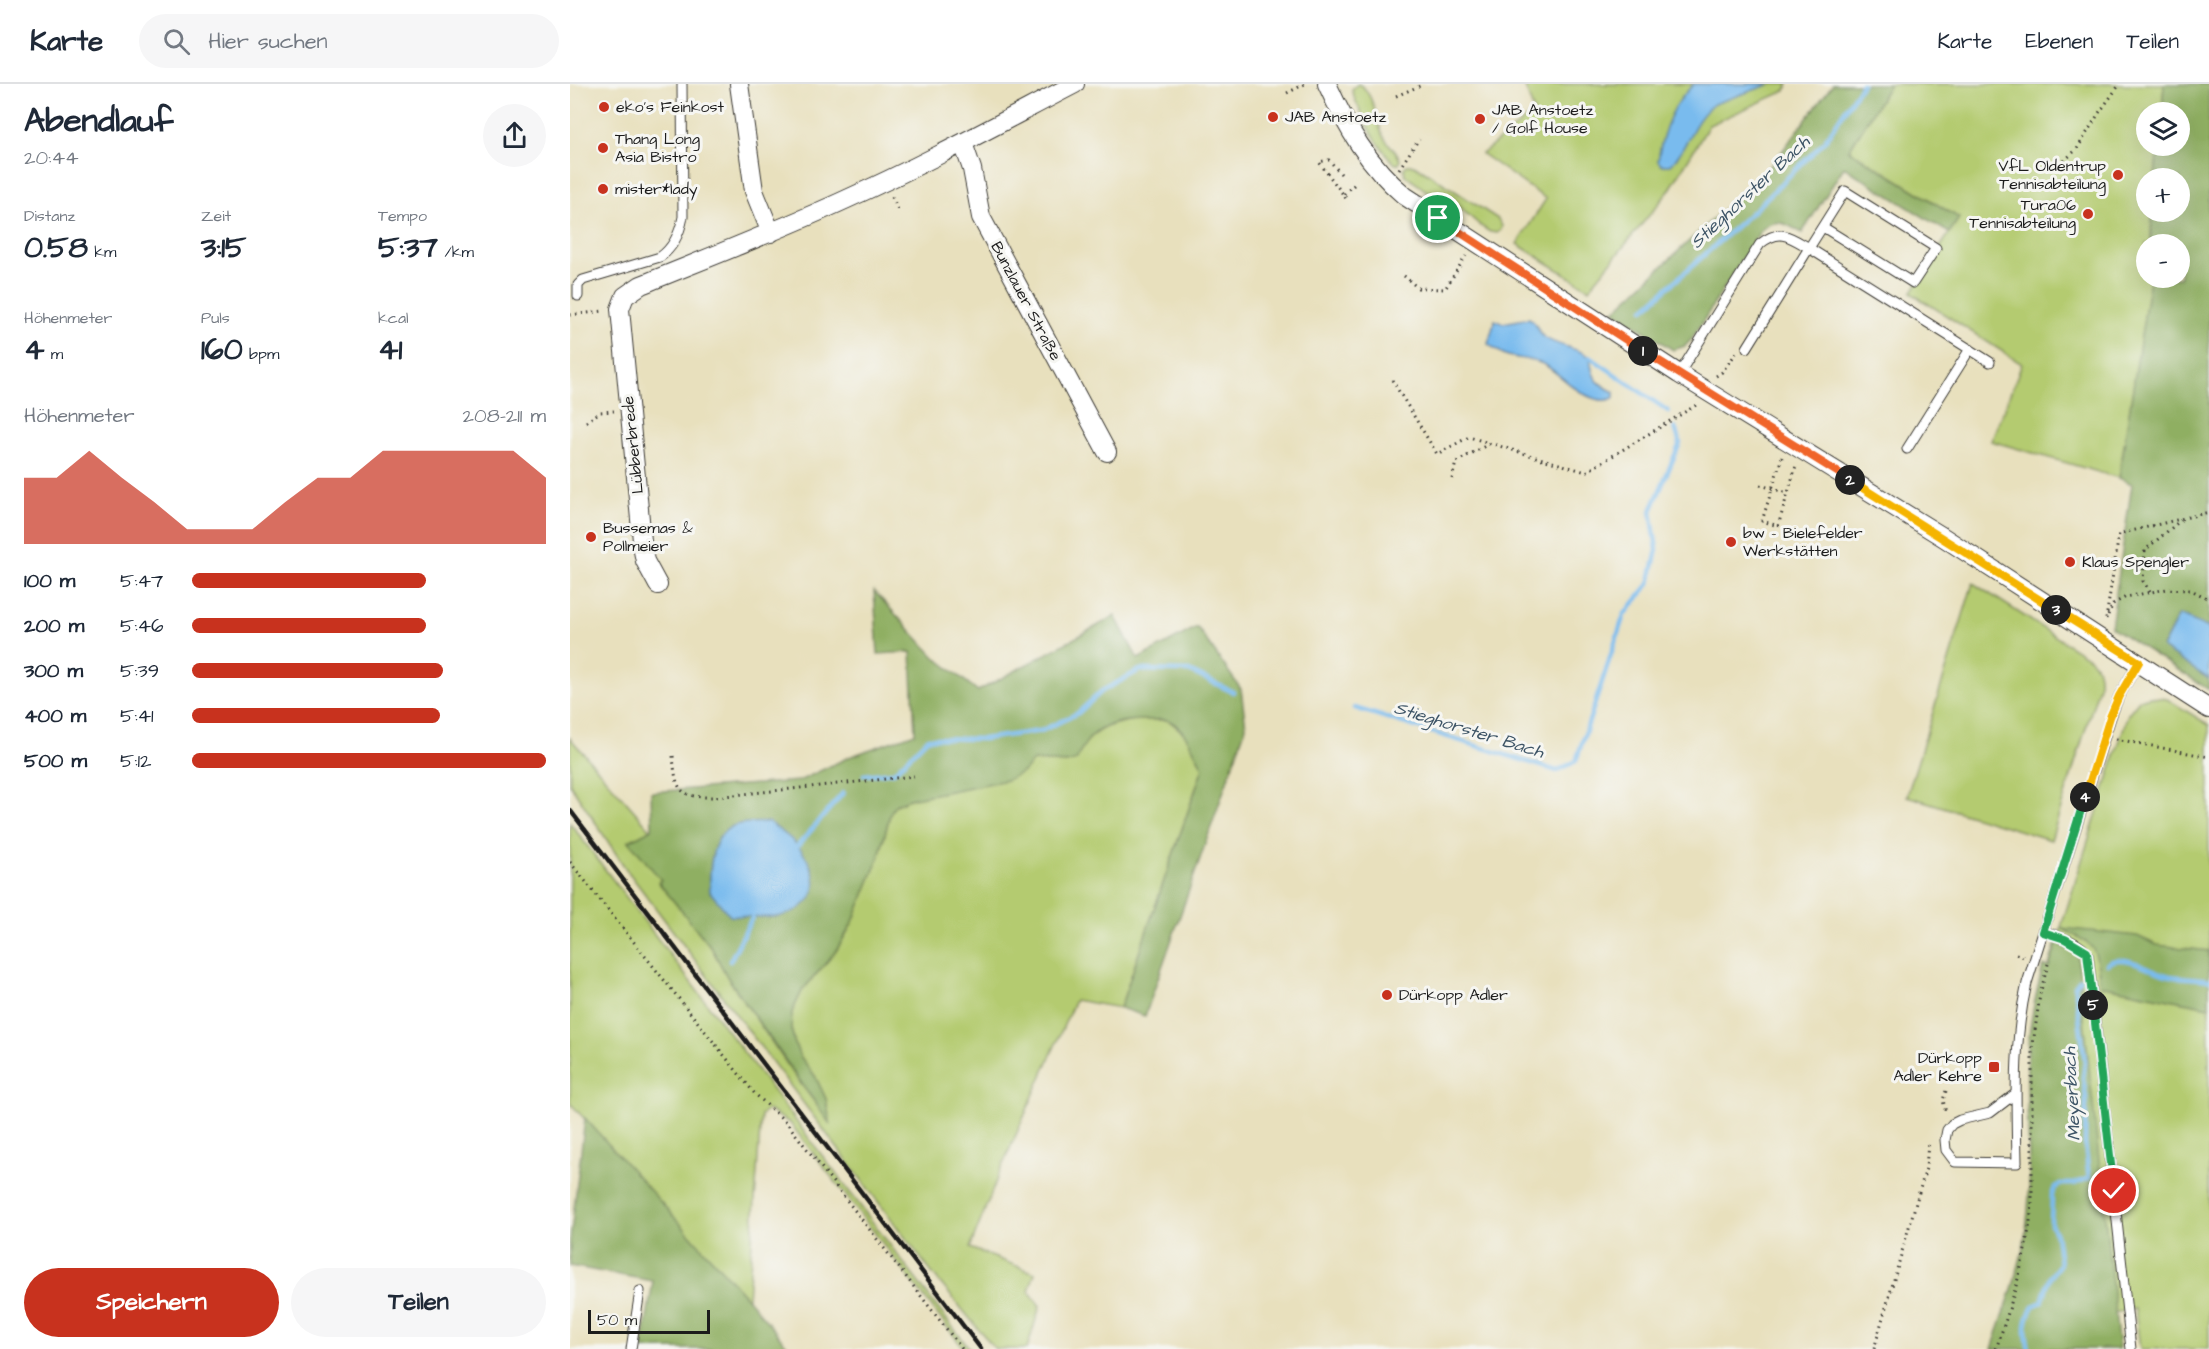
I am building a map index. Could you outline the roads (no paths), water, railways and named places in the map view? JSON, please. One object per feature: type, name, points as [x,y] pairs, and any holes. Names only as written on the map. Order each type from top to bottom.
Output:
[{"type":"street","points":[[739,84],[754,191],[771,233],[853,197],[963,144],[1075,84]]},
{"type":"street","points":[[1327,84],[1354,138],[1371,163],[1389,183],[1438,218],[1679,374],[1702,397],[1943,537],[2209,709]]},
{"type":"street","name":"Bunzlauer Straße","points":[[963,144],[972,169],[981,217],[1107,452]]},
{"type":"street","name":"Lübberbrede","points":[[658,585],[645,561],[643,551],[621,306],[630,291],[641,285],[771,233]]},
{"type":"lane","points":[[578,296],[578,285],[583,280],[666,253],[680,231],[683,217],[682,84]]},
{"type":"lane","points":[[1747,348],[1845,191],[1936,248],[1913,283],[1823,227]]},
{"type":"lane","points":[[1679,374],[1760,244],[1768,237],[1778,234],[1789,236],[1809,248],[1990,362]]},
{"type":"lane","points":[[1907,449],[1970,349]]},
{"type":"lane","points":[[2015,1094],[1990,1113],[1952,1124],[1945,1140],[1946,1150],[1955,1162],[2017,1163],[2016,1047],[2021,1007],[2104,737],[2119,696],[2139,662]]},
{"type":"lane","points":[[2043,932],[2076,944],[2088,955],[2132,1349]]},
{"type":"lane","points":[[631,1349],[640,1291]]},
{"type":"water","points":[[1694,84],[1771,84],[1714,104],[1701,117],[1671,165],[1661,165],[1658,161],[1669,119],[1680,100]]},
{"type":"water","points":[[1529,318],[1544,337],[1590,357],[1596,379],[1614,392],[1614,398],[1605,400],[1586,395],[1545,365],[1505,355],[1488,344],[1495,320],[1503,323]]},
{"type":"water","points":[[2179,615],[2209,628],[2209,679],[2162,648]]},
{"type":"water","points":[[769,822],[795,843],[806,857],[814,878],[811,896],[795,911],[781,916],[730,916],[710,892],[713,851],[717,842],[730,827],[744,823]]},
{"type":"waterway","name":"Stieghorster Bach","points":[[1644,309],[1751,213],[1824,142],[1862,84]]},
{"type":"waterway","name":"Stieghorster Bach","points":[[1590,357],[1668,411]]},
{"type":"waterway","name":"Stieghorster Bach","points":[[1355,708],[1557,771],[1576,761],[1624,615],[1649,584],[1657,550],[1651,511],[1680,443],[1675,428]]},
{"type":"waterway","points":[[864,775],[894,772],[928,738],[983,739],[1041,731],[1078,713],[1102,691],[1140,670],[1189,671],[1233,692]]},
{"type":"waterway","points":[[795,849],[843,793]]},
{"type":"waterway","points":[[730,961],[755,912]]},
{"type":"waterway","name":"Meyerbach","points":[[2107,964],[2121,960],[2130,961],[2170,976],[2209,980]]},
{"type":"waterway","name":"Meyerbach","points":[[2029,1349],[2026,1332],[2028,1317],[2033,1306],[2042,1302],[2050,1277],[2060,1264],[2056,1234],[2051,1225],[2052,1194],[2060,1184],[2074,1184],[2089,1178],[2085,1143],[2086,1097],[2083,1078],[2085,1062],[2075,986],[2080,979]]},
{"type":"railway","points":[[570,810],[981,1349]]},
{"type":"place","name":"eko's Feinkost","points":[[604,107]]},
{"type":"place","name":"JAB Anstoetz","points":[[1273,117]]},
{"type":"place","name":"JAB Anstoetz / Golf House","points":[[1480,119]]},
{"type":"place","name":"Thang Long Asia Bistro","points":[[603,148]]},
{"type":"place","name":"VfL Oldentrup Tennisabteilung","points":[[2118,175]]},
{"type":"place","name":"mister*lady","points":[[603,189]]},
{"type":"place","name":"Tura06 Tennisabteilung","points":[[2088,214]]},
{"type":"place","name":"Bussemas & Pollmeier","points":[[591,537]]},
{"type":"place","name":"bw - Bielefelder Werkstätten","points":[[1731,542]]},
{"type":"place","name":"Klaus Spengler","points":[[2070,562]]},
{"type":"place","name":"Dürkopp Adler","points":[[1387,995]]},
{"type":"place","name":"Dürkopp Adler Kehre","points":[[1994,1067]]}]
